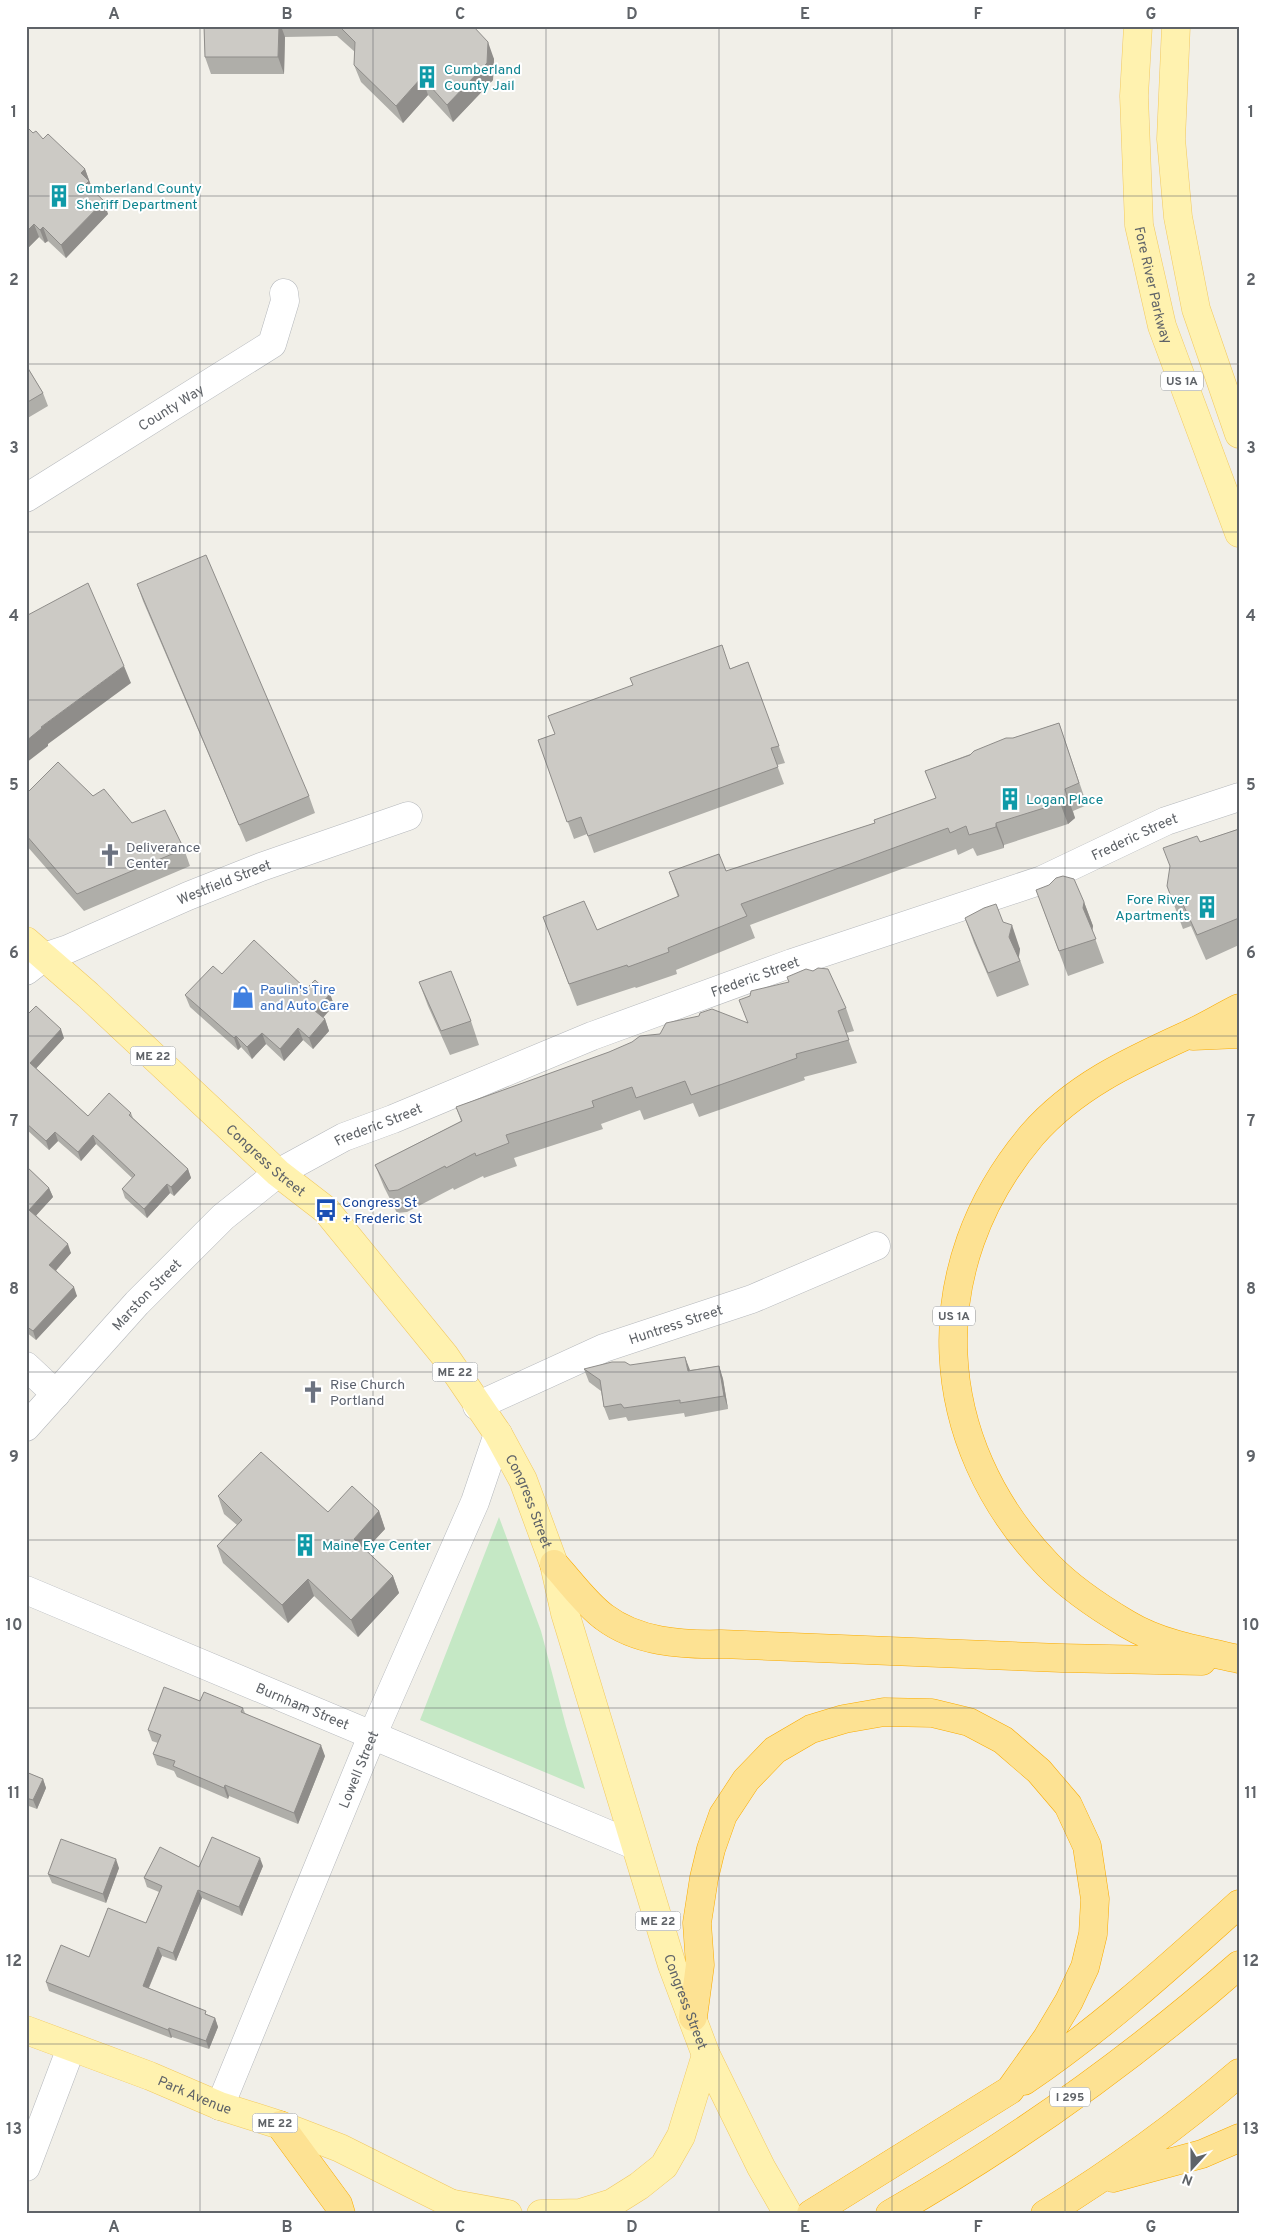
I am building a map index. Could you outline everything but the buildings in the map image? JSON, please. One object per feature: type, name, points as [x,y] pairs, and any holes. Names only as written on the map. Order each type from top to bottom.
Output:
[{"type":"highway","name":"US 1A","points":[[1239,1008],[1186,1036],[1144,1054],[1102,1077],[1078,1093],[1044,1123],[1014,1159],[996,1186],[981,1216],[969,1246],[960,1278],[953,1342],[954,1374],[958,1404],[966,1432],[987,1483],[1015,1528],[1048,1566],[1067,1583],[1128,1625],[1193,1650],[1239,1661]]},
{"type":"highway","points":[[1186,1036],[1239,1034]]},
{"type":"highway","points":[[554,1564],[602,1616],[624,1630],[648,1639],[697,1645],[721,1644],[1061,1658],[1239,1661]]},
{"type":"highway","points":[[694,2017],[700,1965],[697,1923],[704,1878],[711,1849],[723,1815],[746,1780],[775,1750],[811,1730],[844,1719],[884,1712],[932,1713],[969,1722],[1003,1740],[1039,1771],[1068,1805],[1087,1846],[1095,1899],[1093,1934],[1085,1967],[1069,2001],[1047,2038],[1010,2090]]},
{"type":"highway","points":[[811,2214],[844,2195],[1060,2057],[1113,2014],[1239,1904]]},
{"type":"highway","name":"I 295","points":[[890,2214],[942,2184],[1039,2120],[1134,2051],[1204,1996],[1239,1965]]},
{"type":"highway","points":[[1045,2214],[1095,2184],[1185,2119],[1239,2072]]},
{"type":"highway","points":[[280,2125],[338,2204],[341,2214]]},
{"type":"highway","points":[[1095,2184],[1202,2154],[1239,2138]]},
{"type":"main road","name":"Fore River Parkway","points":[[1138,26],[1134,96],[1139,225],[1162,326],[1239,533]]},
{"type":"main road","name":"US 1A","points":[[1176,26],[1171,139],[1178,217],[1196,308],[1239,434]]},
{"type":"main road","name":"Congress Street","points":[[32,956],[88,995],[278,1173],[326,1210],[445,1356],[477,1406],[498,1434],[523,1480],[554,1564],[565,1613],[672,1965],[694,2017],[706,2056],[761,2167],[788,2214]]},
{"type":"main road","name":"Park Avenue","points":[[26,2030],[150,2076],[220,2106],[280,2125],[340,2148],[462,2209],[508,2214]]},
{"type":"main road","points":[[541,2214],[580,2213],[612,2203],[639,2186],[664,2166],[682,2136],[706,2056]]},
{"type":"street","name":"County Way","points":[[26,498],[272,344],[285,301],[284,294]]},
{"type":"street","name":"Frederic Street","points":[[278,1173],[344,1137],[393,1119],[592,1036],[792,963],[1042,880],[1166,821],[1239,798]]},
{"type":"street","name":"Westfield Street","points":[[32,956],[68,949],[188,896],[261,867],[408,816]]},
{"type":"street","name":"Marston Street","points":[[26,1427],[137,1303],[216,1224],[278,1173]]},
{"type":"street","name":"Huntress Street","points":[[477,1406],[604,1348],[752,1299],[876,1246]]},
{"type":"street","points":[[26,1366],[56,1394]]},
{"type":"street","name":"Lowell Street","points":[[220,2106],[372,1736],[475,1502],[498,1434]]},
{"type":"street","name":"Burnham Street","points":[[26,1590],[634,1844]]},
{"type":"street","points":[[26,2167],[71,2048]]},
{"type":"green space","points":[[499,1517],[541,1631],[585,1789],[420,1720]]},
{"type":"place","name":"Cumberland County Jail","points":[[427,77]]},
{"type":"place","name":"Cumberland County Sheriff Department","points":[[59,196]]},
{"type":"place","name":"Logan Place","points":[[1010,799]]},
{"type":"place","name":"Deliverance Center","points":[[110,855]]},
{"type":"place","name":"Fore River Apartments","points":[[1207,907]]},
{"type":"place","name":"Paulin's Tire and Auto Care","points":[[243,997]]},
{"type":"place","name":"Congress St + Frederic St","points":[[326,1210]]},
{"type":"place","name":"Rise Church Portland","points":[[313,1392]]},
{"type":"place","name":"Maine Eye Center","points":[[305,1545]]}]
